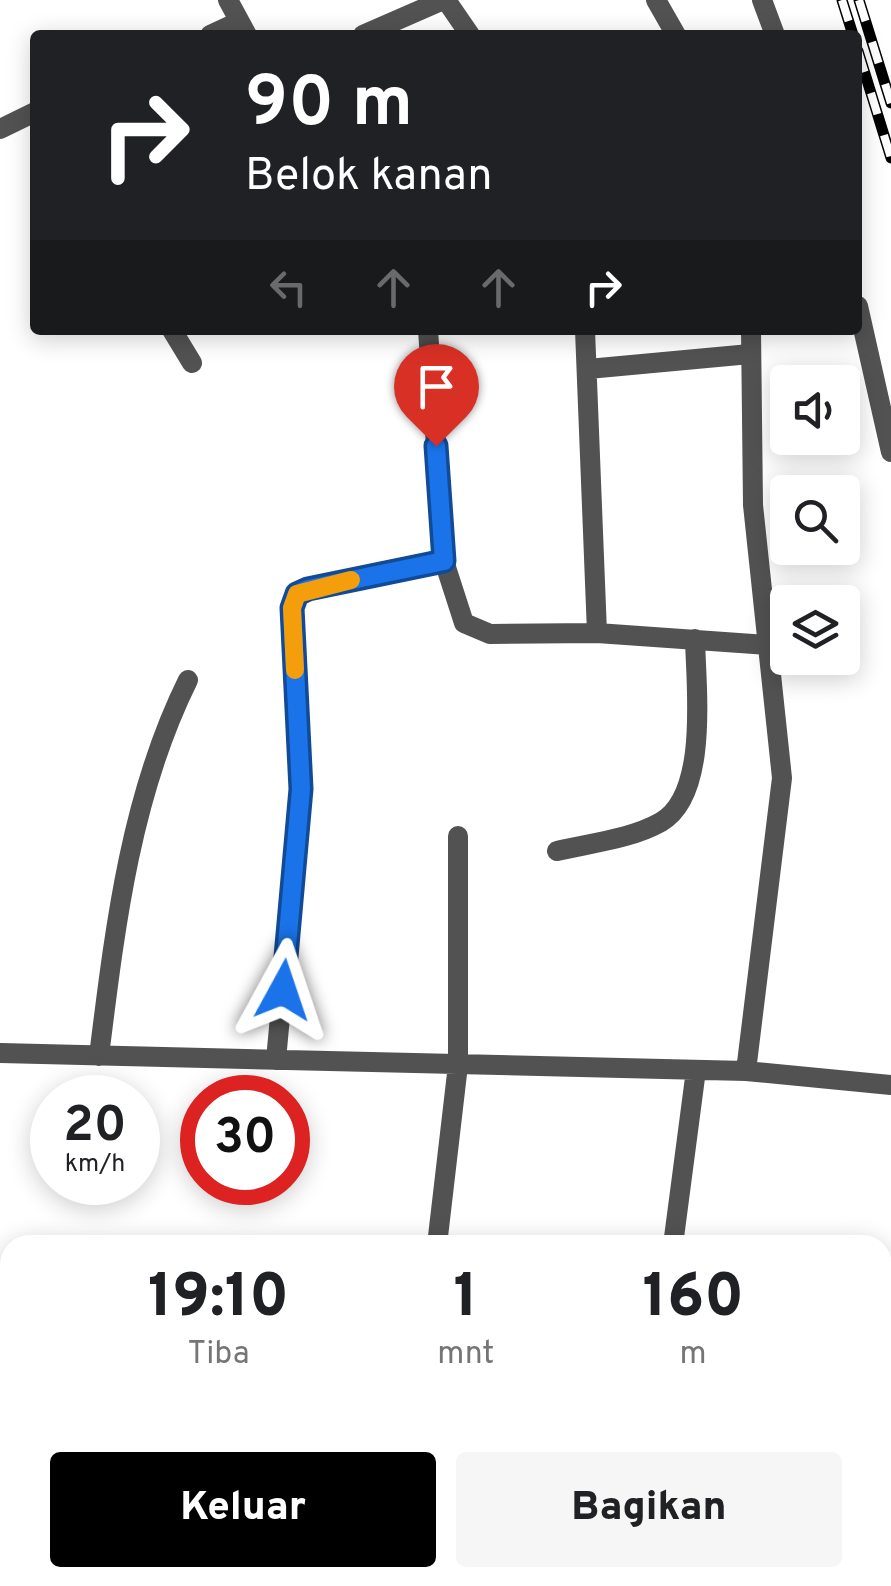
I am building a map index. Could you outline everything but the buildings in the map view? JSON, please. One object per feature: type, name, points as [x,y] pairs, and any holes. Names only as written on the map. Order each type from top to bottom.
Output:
[{"type":"street","points":[[228,0],[242,29]]},
{"type":"street","points":[[375,30],[445,0],[466,30]]},
{"type":"street","points":[[656,0],[673,30]]},
{"type":"street","points":[[762,0],[774,30]]},
{"type":"street","points":[[0,129],[30,114]]},
{"type":"street","points":[[862,324],[891,452]]},
{"type":"street","points":[[175,335],[192,364]]},
{"type":"street","points":[[428,335],[444,561],[464,623],[490,634],[596,633],[769,645]]},
{"type":"street","points":[[585,335],[596,633]]},
{"type":"street","points":[[746,1072],[782,778],[753,505],[751,335]]},
{"type":"street","points":[[588,369],[750,354]]},
{"type":"street","points":[[276,1060],[301,789],[292,608],[297,594],[308,589],[444,561]]},
{"type":"street","points":[[558,852],[642,832],[676,810],[688,786],[696,738],[695,640]]},
{"type":"street","points":[[99,1056],[125,880],[156,749],[188,680]]},
{"type":"street","points":[[438,1235],[458,1064],[458,836]]},
{"type":"street","points":[[0,1053],[696,1070],[891,1085]]},
{"type":"street","points":[[675,1235],[696,1070]]},
{"type":"railway","points":[[842,0],[851,30]]},
{"type":"railway","points":[[859,0],[891,103]]},
{"type":"railway","points":[[862,64],[891,158]]},
{"type":"slow traffic","points":[[295,670],[292,608],[297,594],[351,580]]},
{"type":"route","points":[[283,990],[301,789],[292,608],[297,594],[308,589],[444,561],[436,446]]}]
